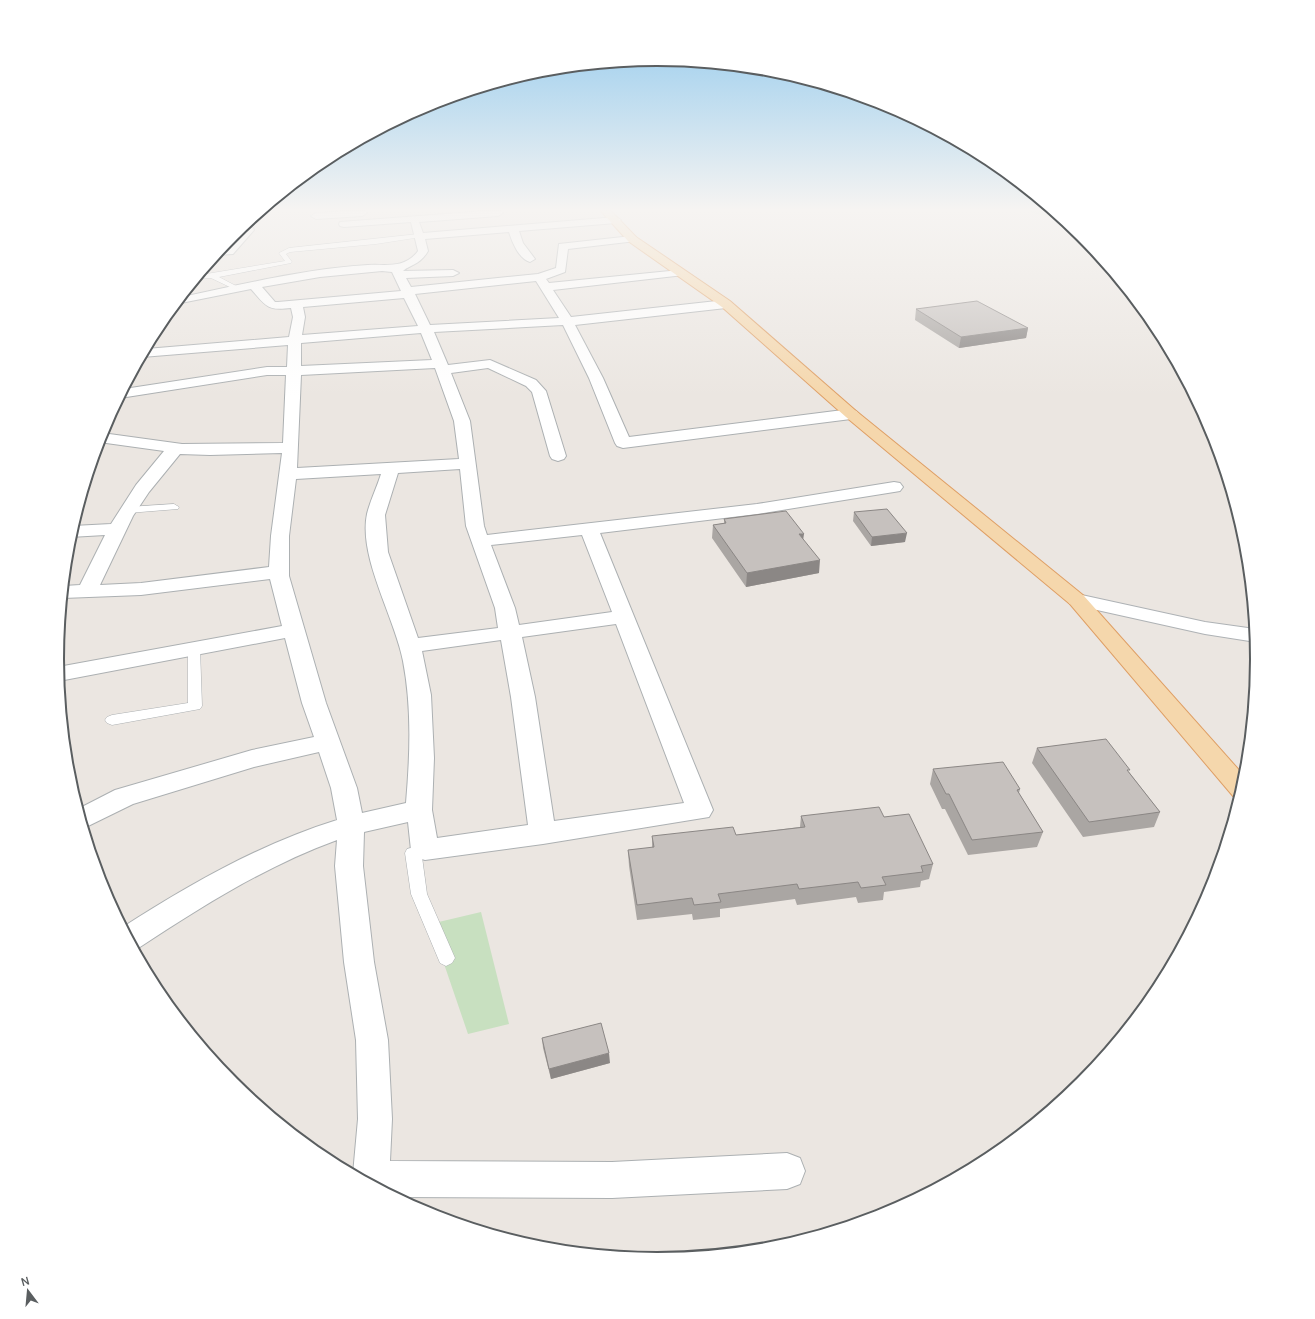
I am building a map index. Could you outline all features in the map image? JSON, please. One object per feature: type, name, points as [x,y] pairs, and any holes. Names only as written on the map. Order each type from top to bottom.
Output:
[{"type":"main road","points":[[680,273],[720,300],[851,414],[1077,600],[1238,785]]},
{"type":"street","points":[[186,299],[252,284],[328,273]]},
{"type":"street","points":[[398,273],[426,329],[440,366],[449,384],[462,421],[475,526],[505,608],[524,697],[544,834]]},
{"type":"street","points":[[252,284],[271,305],[296,305],[538,277],[551,273]]},
{"type":"street","points":[[546,287],[680,273]]},
{"type":"street","points":[[538,277],[568,322],[602,387],[623,443],[851,414]]},
{"type":"street","points":[[636,302],[720,300]]},
{"type":"street","points":[[150,352],[426,329],[568,322],[720,300]]},
{"type":"street","points":[[296,305],[299,317],[294,340],[290,448],[280,536],[279,572],[300,656],[327,742],[344,788],[351,825],[349,866],[359,962],[372,1040],[375,1119],[370,1178]]},
{"type":"street","points":[[127,393],[267,371],[490,364],[506,373],[531,383],[539,392],[558,456]]},
{"type":"street","points":[[106,439],[176,448],[210,450],[290,448]]},
{"type":"street","points":[[88,591],[117,529],[128,510],[142,489],[176,448]]},
{"type":"street","points":[[288,474],[467,464]]},
{"type":"street","points":[[391,469],[376,515],[376,531],[378,552],[410,646],[420,695],[422,758],[419,810],[425,850],[544,834],[700,810],[590,529]]},
{"type":"street","points":[[480,541],[757,508],[894,487]]},
{"type":"street","points":[[78,532],[117,529]]},
{"type":"street","points":[[68,592],[141,589],[279,572]]},
{"type":"street","points":[[1077,600],[1204,628],[1250,635]]},
{"type":"street","points":[[410,646],[624,616]]},
{"type":"street","points":[[64,673],[294,630]]},
{"type":"street","points":[[85,817],[124,797],[252,759],[327,742]]},
{"type":"street","points":[[133,936],[183,903],[262,862],[324,834],[351,825],[419,810]]},
{"type":"street","points":[[375,1181],[612,1180],[787,1171]]},
{"type":"lane","points":[[204,277],[231,273]]},
{"type":"lane","points":[[212,276],[236,288]]},
{"type":"lane","points":[[128,510],[174,507]]},
{"type":"lane","points":[[112,720],[194,706],[194,649]]},
{"type":"lane","points":[[425,850],[413,853],[419,894],[446,958]]},
{"type":"green space","points":[[481,912],[509,1024],[468,1034],[442,958],[426,925]]},
{"type":"building","points":[[977,301],[1028,328],[961,337],[916,309]]},
{"type":"building","points":[[887,509],[907,533],[872,537],[854,512]]},
{"type":"building","points":[[786,511],[804,534],[799,534],[820,560],[747,573],[713,525],[726,523],[724,519]]},
{"type":"building","points":[[1106,739],[1130,770],[1127,770],[1160,812],[1089,822],[1037,748]]},
{"type":"building","points":[[1003,762],[1020,789],[1017,790],[1043,832],[972,840],[949,794],[946,794],[933,769]]},
{"type":"building","points":[[879,807],[884,817],[909,814],[933,864],[921,866],[923,872],[882,877],[886,885],[861,888],[858,882],[799,889],[797,884],[718,894],[721,902],[694,905],[692,898],[637,905],[628,850],[654,847],[652,836],[733,827],[736,835],[805,827],[801,816]]},
{"type":"building","points":[[601,1023],[609,1053],[549,1069],[542,1038]]}]
